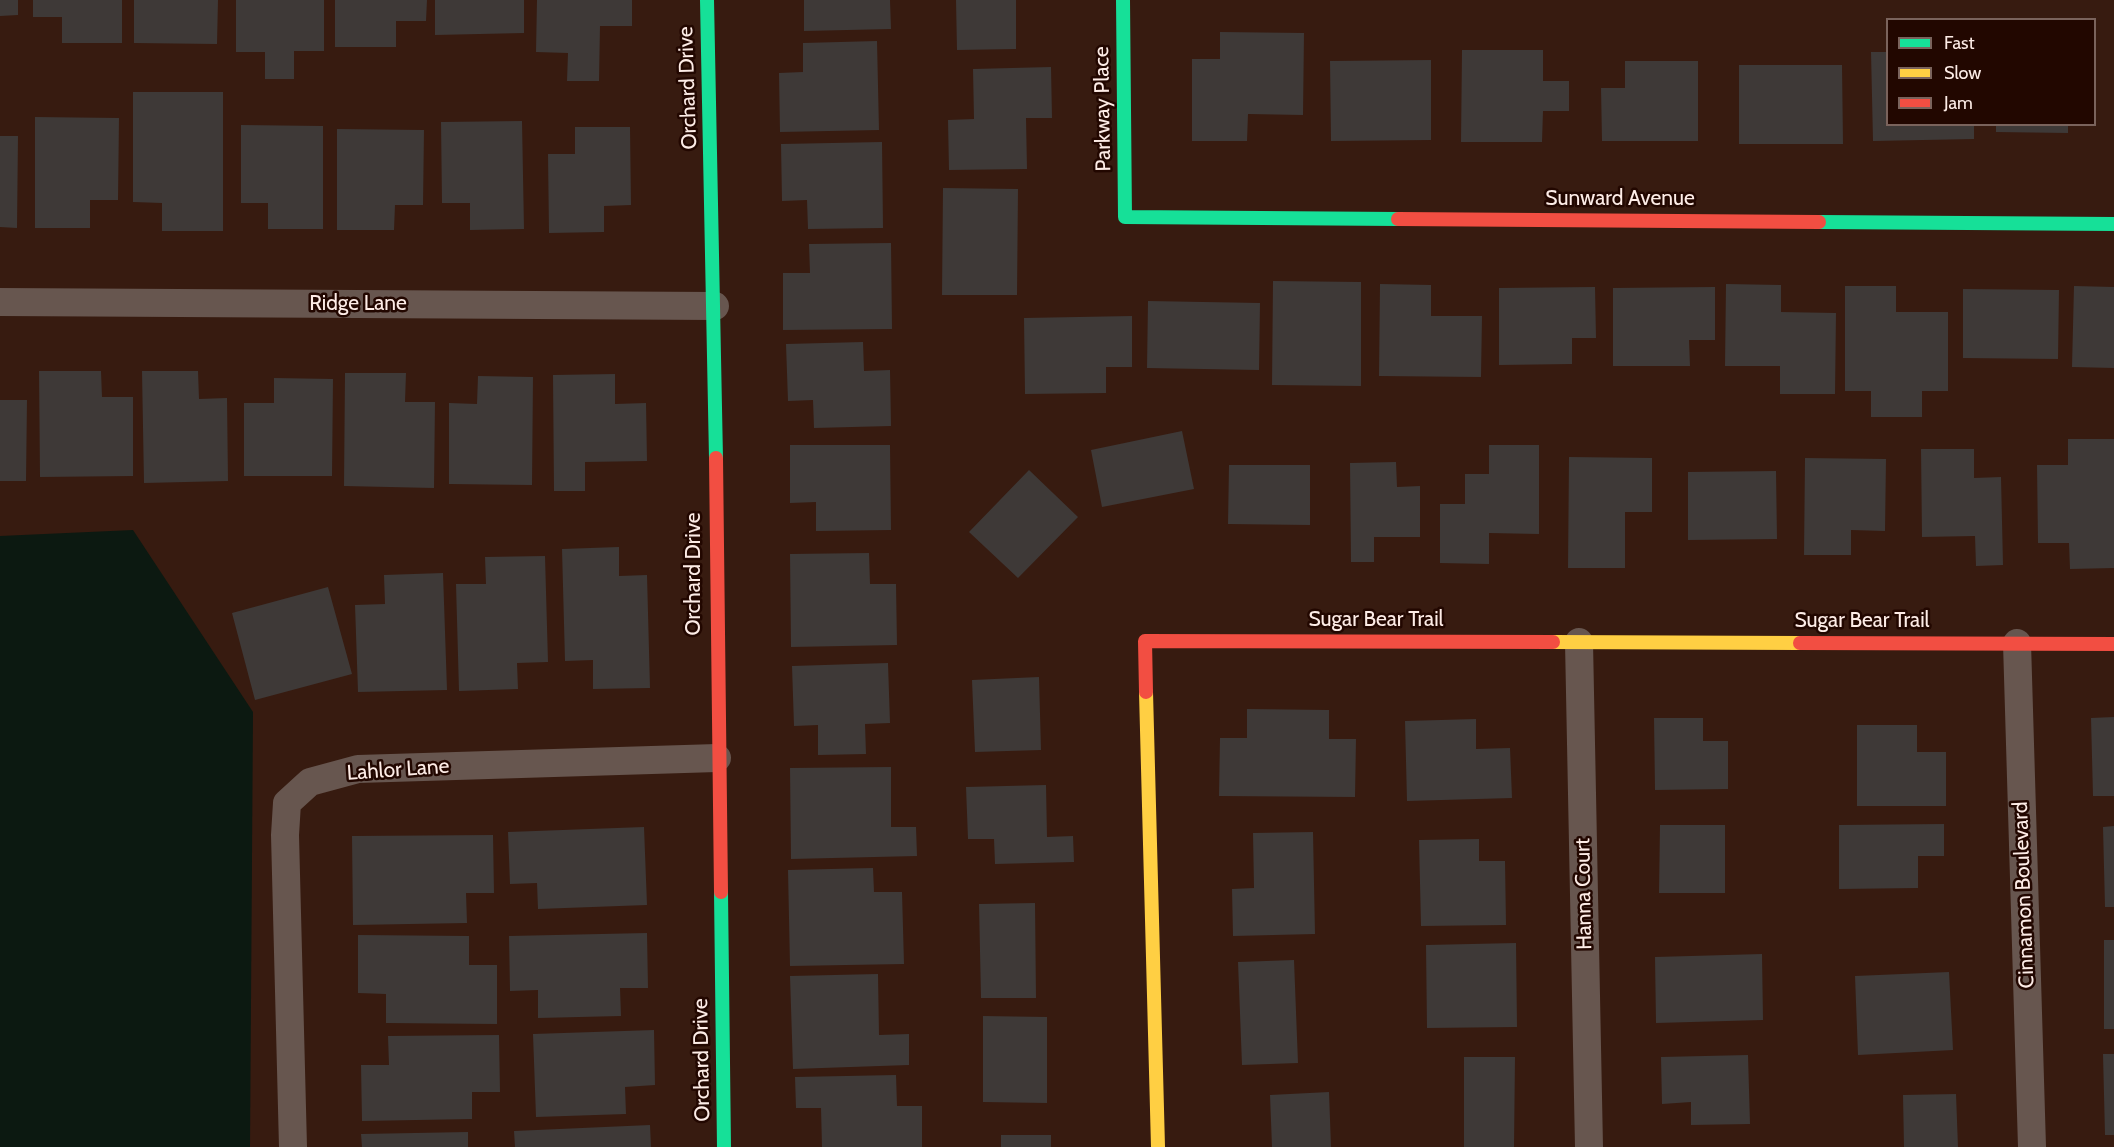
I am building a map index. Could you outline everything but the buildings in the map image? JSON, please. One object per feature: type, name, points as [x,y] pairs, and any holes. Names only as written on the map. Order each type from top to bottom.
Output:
[{"type":"street","name":"Orchard Drive","points":[[706,0],[715,306],[717,758],[724,1147]]},
{"type":"street","name":"Parkway Place","points":[[1123,0],[1125,217]]},
{"type":"street","name":"Sunward Avenue","points":[[1125,217],[2114,224]]},
{"type":"street","name":"Ridge Lane","points":[[0,302],[715,306]]},
{"type":"street","name":"Sugar Bear Trail","points":[[1158,1147],[1145,641],[2114,644]]},
{"type":"street","name":"Hanna Court","points":[[1579,642],[1589,1147]]},
{"type":"street","name":"Cinnamon Boulevard","points":[[2016,643],[2032,1147]]},
{"type":"street","name":"Lahlor Lane","points":[[293,1147],[285,835],[287,802],[310,782],[358,769],[717,758]]},
{"type":"shaded area","points":[[133,530],[253,712],[250,1147],[0,1147],[0,536]]},
{"type":"traffic: fast","points":[[707,0],[716,458]]},
{"type":"traffic: fast","points":[[1123,0],[1125,217],[1398,219]]},
{"type":"traffic: fast","points":[[1819,222],[2114,224]]},
{"type":"traffic: fast","points":[[721,892],[724,1147]]},
{"type":"traffic: slow","points":[[1553,642],[1800,643]]},
{"type":"traffic: slow","points":[[1146,692],[1158,1147]]},
{"type":"traffic: jam","points":[[1398,219],[1819,222]]},
{"type":"traffic: jam","points":[[716,458],[721,892]]},
{"type":"traffic: jam","points":[[1146,692],[1145,641],[1553,642]]},
{"type":"traffic: jam","points":[[1800,643],[2114,644]]}]
